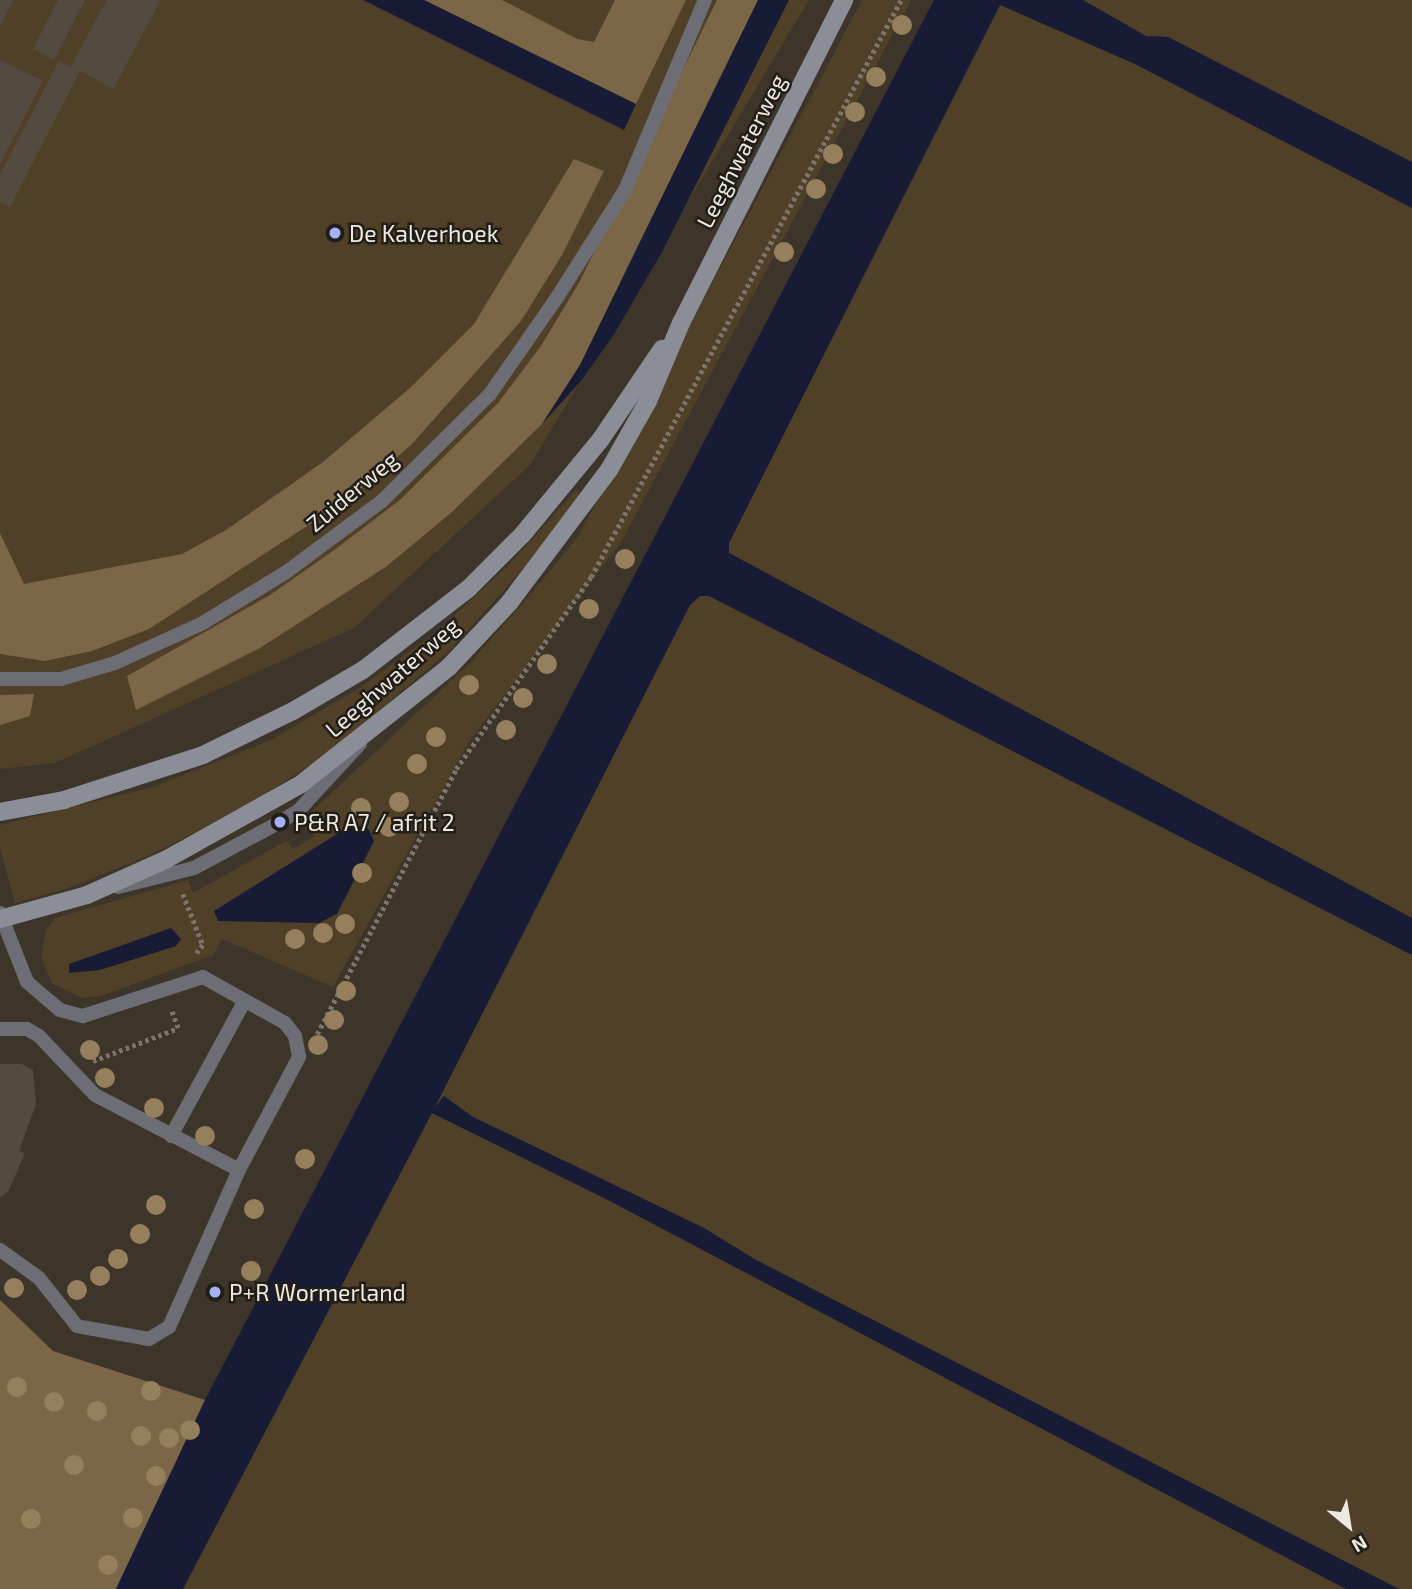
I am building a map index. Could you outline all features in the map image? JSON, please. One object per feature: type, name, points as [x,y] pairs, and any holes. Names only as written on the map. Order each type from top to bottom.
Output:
[{"type":"main road","name":"Leeghwaterweg","points":[[1,917],[87,895],[217,833],[301,784],[371,733],[449,667],[568,530],[642,413],[681,323],[844,0]]},
{"type":"main road","name":"Leeghwaterweg","points":[[0,811],[64,800],[203,755],[293,711],[363,670],[469,589],[523,534],[601,439],[681,323]]},
{"type":"lane","name":"Zuiderweg","points":[[0,679],[61,679],[115,663],[201,624],[285,573],[382,502],[490,394],[625,190],[705,0]]},
{"type":"lane","points":[[0,1250],[39,1278],[77,1326],[149,1339],[169,1327],[239,1170],[299,1057],[295,1036],[285,1023],[244,1002],[215,980],[203,977],[83,1016],[60,1010],[27,982],[14,959],[1,917]]},
{"type":"lane","points":[[171,1136],[244,1002]]},
{"type":"lane","points":[[0,1029],[27,1029],[39,1036],[95,1096],[239,1170]]},
{"type":"path","points":[[299,1057],[317,1034],[456,769],[591,577],[901,0]]},
{"type":"shaded area","name":"De Kalverhoek","points":[[0,0],[809,0],[530,465],[354,628],[55,763],[0,769]]},
{"type":"shaded area","points":[[424,0],[502,0],[577,39],[594,42],[615,0],[686,0],[636,104]]},
{"type":"shaded area","points":[[717,0],[758,0],[580,365],[542,424],[452,512],[387,566],[260,648],[136,710],[127,676],[270,595],[337,548],[401,499],[498,403],[541,346],[580,281]]},
{"type":"shaded area","points":[[862,0],[911,0],[621,542],[468,743],[333,987],[222,939],[213,955],[101,996],[82,998],[52,983],[41,958],[46,930],[55,918],[188,880],[193,893],[286,841],[293,849],[314,837],[305,818],[469,664],[536,588],[579,535]]},
{"type":"shaded area","points":[[1083,0],[1412,0],[1412,162],[1168,37],[1146,36]]},
{"type":"shaded area","points":[[1000,5],[1135,64],[1412,208],[1412,918],[729,553],[729,543]]},
{"type":"shaded area","points":[[574,159],[604,171],[562,255],[521,321],[411,445],[350,498],[149,629],[92,651],[45,661],[0,654],[0,533],[24,584],[182,554],[226,530],[323,462],[410,388],[474,324]]},
{"type":"shaded area","points":[[576,490],[581,492],[561,527],[448,652],[326,755],[241,809],[148,856],[66,889],[15,903],[0,848],[0,825],[153,787],[271,740],[361,687],[435,633],[510,564]]},
{"type":"shaded area","points":[[700,596],[709,596],[1412,955],[1412,1589],[1399,1589],[756,1260],[704,1228],[473,1117],[444,1096],[432,1113],[606,1199],[1346,1589],[183,1589],[690,605]]},
{"type":"shaded area","points":[[34,694],[30,716],[0,725],[0,695]]},
{"type":"shaded area","points":[[0,1300],[53,1351],[205,1400],[116,1589],[0,1589]]},
{"type":"water","points":[[363,0],[424,0],[636,104],[624,130]]},
{"type":"water","points":[[758,0],[789,0],[662,252],[613,336],[580,382],[542,424],[580,365]]},
{"type":"water","points":[[934,0],[1083,0],[1146,36],[1168,37],[1412,162],[1412,208],[1135,64],[1000,5],[729,543],[729,553],[1412,918],[1412,955],[709,596],[700,596],[690,605],[435,1107],[444,1096],[473,1117],[704,1228],[756,1260],[1399,1589],[1346,1589],[606,1199],[432,1113],[183,1589],[116,1589],[205,1400]]},
{"type":"water","points":[[353,824],[368,828],[374,841],[337,914],[319,923],[218,921],[214,911]]},
{"type":"water","points":[[171,928],[181,939],[176,946],[100,970],[69,973],[69,964]]},
{"type":"building","points":[[0,0],[13,0],[0,26]]},
{"type":"building","points":[[58,0],[85,0],[54,60],[33,49]]},
{"type":"building","points":[[107,0],[161,0],[113,89],[71,66]]},
{"type":"building","points":[[0,60],[43,81],[0,164]]},
{"type":"building","points":[[59,61],[80,71],[10,207],[0,202],[0,174]]},
{"type":"building","points":[[0,1064],[22,1064],[33,1070],[36,1104],[19,1151],[25,1153],[8,1192],[0,1197]]},
{"type":"place","name":"De Kalverhoek","points":[[335,233]]},
{"type":"place","name":"P&R A7 / afrit 2","points":[[280,822]]},
{"type":"place","name":"P+R Wormerland","points":[[215,1292]]}]
